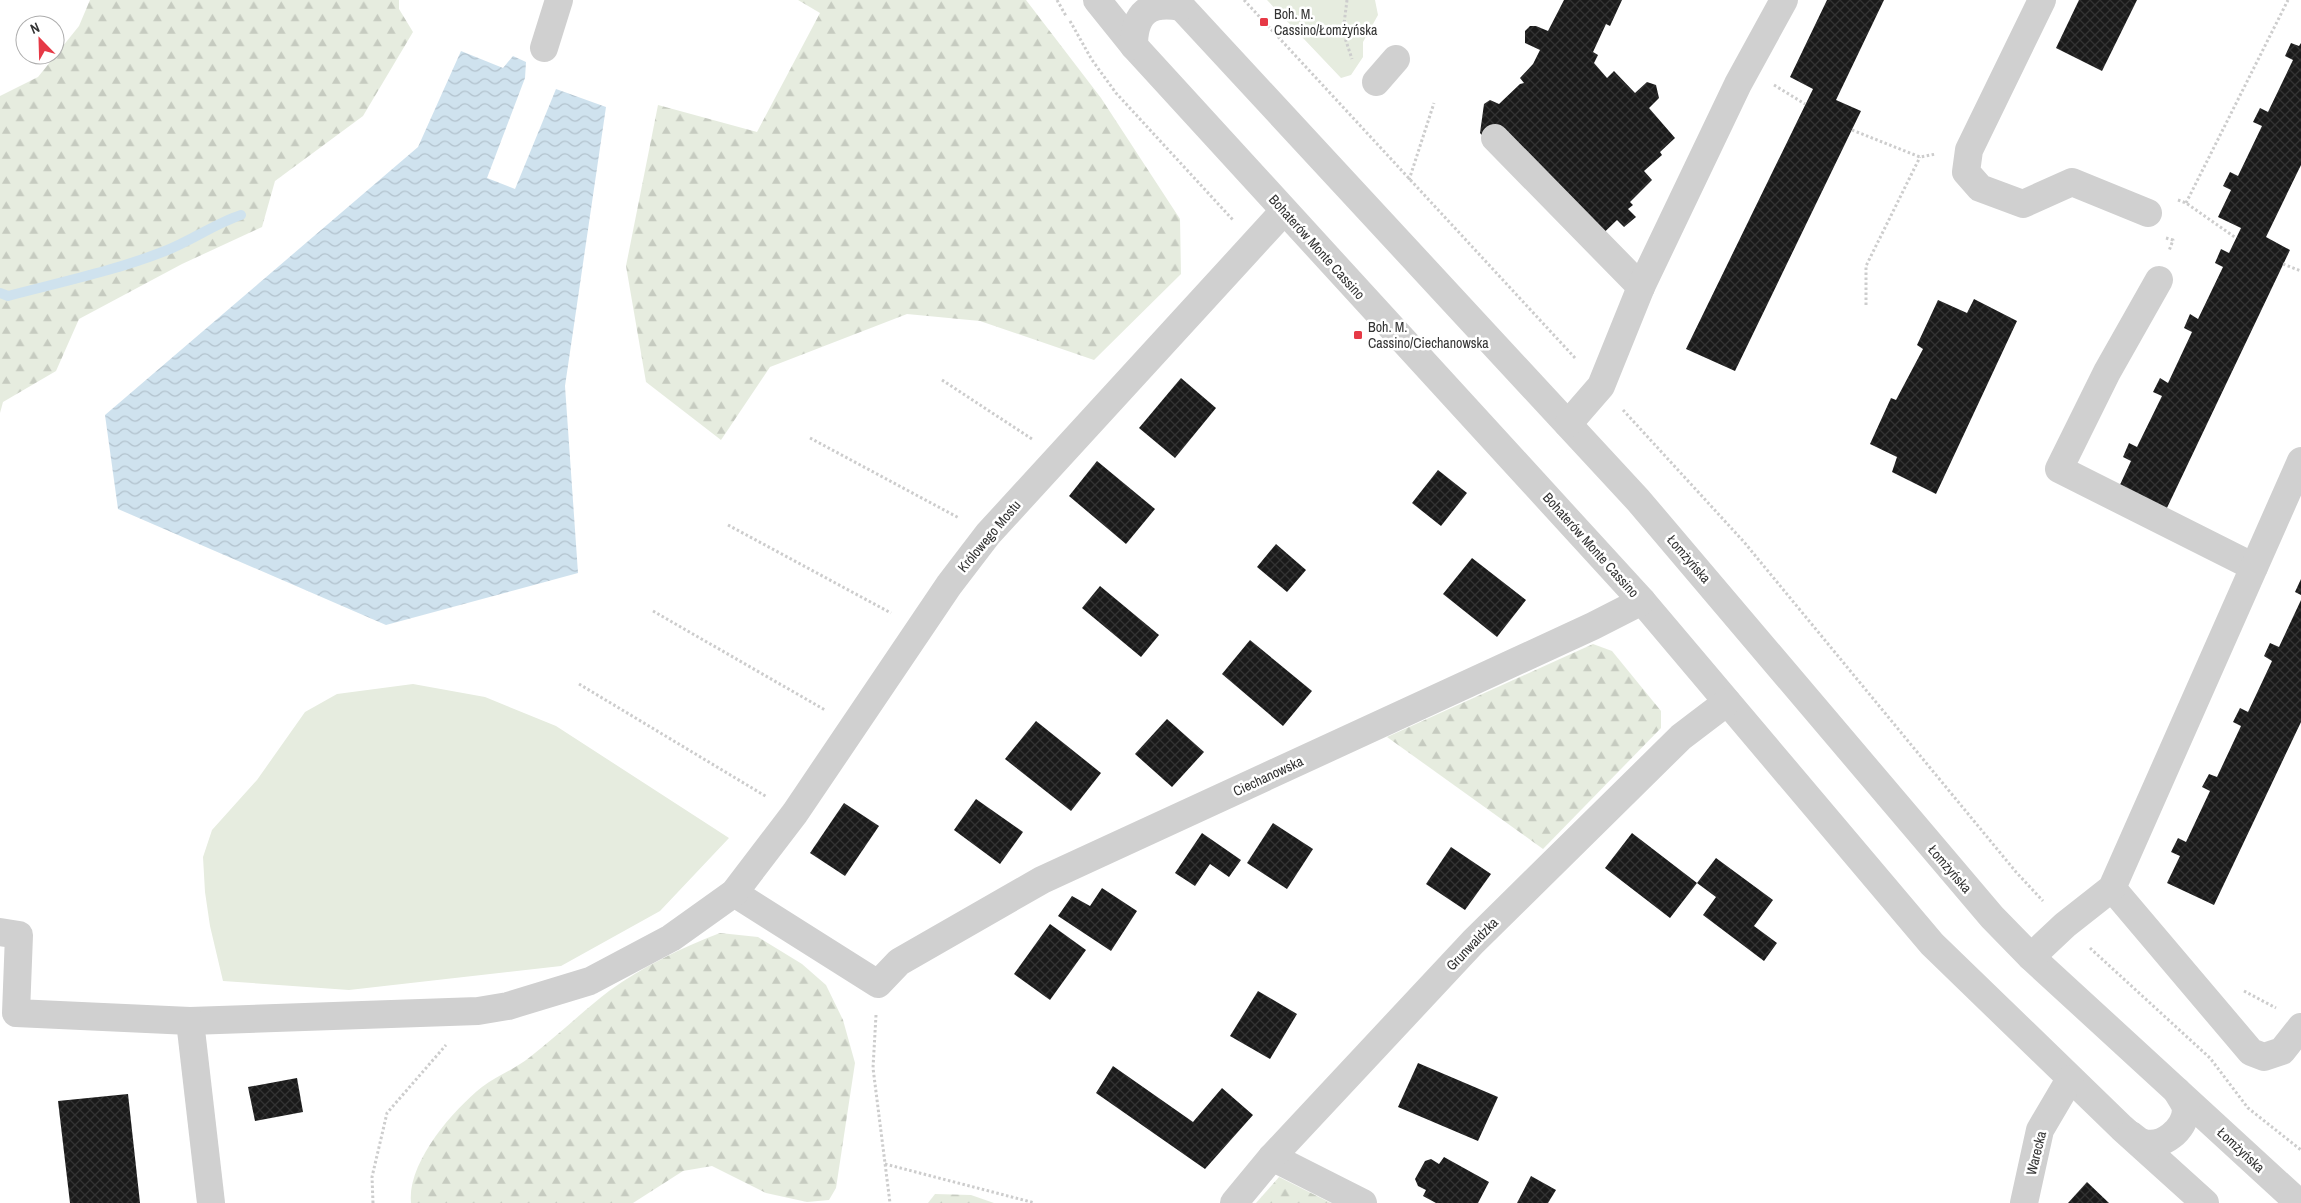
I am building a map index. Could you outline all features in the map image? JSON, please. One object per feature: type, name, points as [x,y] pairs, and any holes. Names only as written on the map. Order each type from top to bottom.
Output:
[{"type":"street","points":[[544,48],[559,0]]},
{"type":"street","name":"Bohaterów Monte Cassino","points":[[1097,0],[1134,46],[1642,601]]},
{"type":"street","points":[[1134,46],[1134,29],[1141,15],[1153,7],[1178,4],[1568,424],[1601,386],[1641,287],[1738,84],[1784,0]]},
{"type":"street","points":[[2042,0],[1969,150],[1966,172],[1980,188],[2023,204],[2072,182],[2148,213]]},
{"type":"street","points":[[1376,82],[1396,59]]},
{"type":"street","points":[[1495,138],[1641,287]]},
{"type":"street","name":"Królowego Mostu","points":[[0,932],[19,935],[16,1013],[190,1021],[478,1010],[508,1006],[590,981],[672,938],[734,893],[795,813],[920,628],[988,534],[1284,211]]},
{"type":"street","points":[[2159,280],[2107,372],[2059,468],[2254,567]]},
{"type":"street","name":"Łomżyńska","points":[[1568,424],[1638,500],[1979,902],[2031,957],[2299,1203]]},
{"type":"street","points":[[2031,957],[2065,925],[2112,888],[2301,461]]},
{"type":"street","points":[[1642,601],[1932,944],[2070,1079],[2205,1203]]},
{"type":"street","name":"Ciechanowska","points":[[878,984],[899,962],[1042,880],[1593,626],[1642,601]]},
{"type":"street","name":"Grunwaldzka","points":[[1234,1203],[1272,1157],[1473,942],[1681,737],[1727,702]]},
{"type":"street","points":[[2112,888],[2251,1052],[2264,1057],[2282,1051],[2301,1027]]},
{"type":"street","points":[[734,893],[878,984]]},
{"type":"street","points":[[190,1021],[211,1203]]},
{"type":"street","name":"Warecka","points":[[2024,1203],[2040,1130],[2070,1079]]},
{"type":"street","points":[[2122,1128],[2141,1142],[2158,1144],[2170,1137],[2182,1124],[2186,1108],[2177,1091]]},
{"type":"street","points":[[1272,1157],[1363,1203]]},
{"type":"path","points":[[1244,0],[1342,104],[1408,180],[1744,542],[2016,872],[2065,925],[2210,1058],[2248,1108],[2301,1150]]},
{"type":"path","points":[[1348,0],[1343,32],[1352,60]]},
{"type":"path","points":[[2236,238],[2186,203],[2288,0]]},
{"type":"path","points":[[1408,180],[1434,103]]},
{"type":"path","points":[[1852,130],[1920,157],[1866,266],[1866,305]]},
{"type":"path","points":[[2283,264],[2301,271]]},
{"type":"path","points":[[942,380],[1059,456]]},
{"type":"path","points":[[810,438],[988,534]]},
{"type":"path","points":[[728,526],[920,628]]},
{"type":"path","points":[[653,611],[854,727]]},
{"type":"path","points":[[579,684],[795,813]]},
{"type":"path","points":[[878,984],[873,1068],[890,1203]]},
{"type":"path","points":[[373,1203],[372,1177],[386,1113],[478,1010]]},
{"type":"path","points":[[885,1164],[1035,1203]]},
{"type":"green space","points":[[90,0],[399,0],[399,9],[413,32],[363,116],[275,181],[262,227],[182,264],[79,319],[56,371],[3,402],[0,413],[0,96],[38,77],[48,65],[65,65],[65,43],[79,26]]},
{"type":"green space","points":[[798,0],[1026,0],[1101,98],[1180,219],[1181,274],[1094,360],[980,321],[907,314],[770,367],[721,440],[646,382],[626,266],[658,105],[757,132],[820,13]]},
{"type":"green space","points":[[1267,0],[1375,0],[1378,15],[1363,42],[1363,57],[1351,75],[1341,78]]},
{"type":"green space","points":[[1593,644],[1612,651],[1661,711],[1661,728],[1543,849],[1387,737]]},
{"type":"green space","points":[[413,684],[485,697],[556,726],[729,838],[660,911],[561,966],[349,990],[223,981],[210,926],[205,892],[203,857],[212,830],[257,780],[305,712],[337,694]]},
{"type":"green space","points":[[720,933],[758,937],[802,964],[826,985],[843,1020],[855,1063],[836,1188],[829,1200],[807,1202],[766,1193],[712,1166],[683,1171],[633,1203],[411,1203],[416,1171],[424,1155],[445,1124],[470,1097],[488,1083],[530,1057],[622,982],[662,959]]},
{"type":"green space","points":[[1279,1177],[1331,1203],[1256,1203]]},
{"type":"green space","points":[[935,1194],[971,1195],[994,1203],[928,1203]]},
{"type":"water","points":[[461,51],[503,68],[513,56],[526,62],[525,78],[487,178],[515,189],[556,89],[606,107],[565,386],[578,573],[386,625],[118,509],[105,415],[418,147]]},
{"type":"building","points":[[1564,0],[1622,0],[1610,26],[1606,24],[1593,52],[1598,55],[1594,63],[1607,78],[1614,71],[1635,93],[1647,82],[1656,85],[1659,98],[1649,108],[1675,138],[1660,152],[1662,155],[1644,171],[1652,180],[1630,202],[1633,205],[1628,209],[1636,217],[1624,227],[1617,220],[1586,250],[1480,133],[1484,104],[1490,100],[1499,104],[1520,84],[1524,83],[1520,78],[1533,64],[1540,50],[1525,43],[1525,31],[1530,26],[1536,26],[1548,31]]},
{"type":"building","points":[[1827,0],[1884,0],[1836,100],[1861,111],[1735,371],[1686,349],[1813,89],[1790,77]]},
{"type":"building","points":[[2079,0],[2137,0],[2102,71],[2056,48]]},
{"type":"building","points":[[2291,43],[2299,46],[2301,43],[2301,165],[2266,237],[2290,250],[2165,512],[2118,489],[2131,461],[2123,457],[2129,443],[2137,447],[2162,396],[2153,392],[2160,378],[2168,383],[2192,332],[2184,328],[2190,314],[2198,319],[2223,267],[2215,263],[2221,249],[2229,253],[2241,228],[2218,217],[2231,190],[2223,186],[2230,172],[2238,176],[2262,126],[2253,122],[2260,108],[2268,112],[2293,60],[2285,56]]},
{"type":"building","points":[[1974,299],[2017,321],[1936,494],[1892,472],[1897,457],[1870,444],[1891,398],[1896,400],[1923,349],[1917,345],[1938,300],[1967,313]]},
{"type":"building","points":[[1181,378],[1216,408],[1175,458],[1139,428]]},
{"type":"building","points":[[1097,461],[1155,509],[1126,544],[1069,496]]},
{"type":"building","points":[[1438,470],[1467,493],[1441,526],[1412,503]]},
{"type":"building","points":[[1276,544],[1306,570],[1287,592],[1257,567]]},
{"type":"building","points":[[1472,558],[1526,600],[1497,637],[1443,594]]},
{"type":"building","points":[[2301,579],[2301,595],[2295,592]]},
{"type":"building","points":[[1100,586],[1159,635],[1141,657],[1082,608]]},
{"type":"building","points":[[2301,600],[2301,722],[2214,905],[2167,883],[2180,856],[2171,852],[2178,838],[2186,842],[2210,791],[2202,787],[2209,774],[2217,777],[2241,726],[2233,722],[2240,708],[2248,712],[2272,661],[2264,656],[2270,643],[2279,647]]},
{"type":"building","points":[[1250,640],[1312,691],[1283,726],[1222,674]]},
{"type":"building","points":[[1167,719],[1204,752],[1172,787],[1135,754]]},
{"type":"building","points":[[1036,721],[1101,773],[1071,811],[1005,759]]},
{"type":"building","points":[[976,799],[1023,832],[1000,864],[954,830]]},
{"type":"building","points":[[844,803],[879,826],[845,876],[810,853]]},
{"type":"building","points":[[1273,823],[1313,849],[1287,889],[1247,863]]},
{"type":"building","points":[[1202,833],[1241,860],[1229,877],[1210,864],[1195,886],[1175,873]]},
{"type":"building","points":[[1632,833],[1697,883],[1670,918],[1605,868]]},
{"type":"building","points":[[1451,847],[1491,874],[1465,910],[1426,884]]},
{"type":"building","points":[[1716,858],[1773,900],[1754,926],[1777,943],[1764,961],[1703,915],[1716,897],[1697,883]]},
{"type":"building","points":[[1102,888],[1137,911],[1111,951],[1058,916],[1072,896],[1090,906]]},
{"type":"building","points":[[1050,924],[1086,950],[1050,1000],[1014,974]]},
{"type":"building","points":[[1258,991],[1297,1014],[1270,1059],[1230,1036]]},
{"type":"building","points":[[1418,1063],[1498,1097],[1478,1141],[1398,1107]]},
{"type":"building","points":[[1113,1066],[1193,1122],[1222,1088],[1253,1115],[1205,1169],[1096,1093]]},
{"type":"building","points":[[297,1078],[303,1112],[255,1121],[248,1087]]},
{"type":"building","points":[[128,1094],[140,1203],[70,1203],[58,1101]]},
{"type":"building","points":[[1444,1157],[1489,1182],[1478,1203],[1436,1203],[1423,1196],[1426,1190],[1418,1186],[1415,1179],[1425,1161],[1431,1159],[1439,1164]]},
{"type":"building","points":[[1531,1176],[1556,1190],[1548,1203],[1517,1203]]},
{"type":"building","points":[[2087,1182],[2109,1203],[2068,1203]]},
{"type":"waterway","points":[[0,293],[8,296],[87,276],[146,258],[175,247],[221,223],[241,215]]},
{"type":"place","name":"Boh. M. Cassino/Łomżyńska","points":[[1264,22]]},
{"type":"place","name":"Boh. M. Cassino/Ciechanowska","points":[[1358,335]]}]
